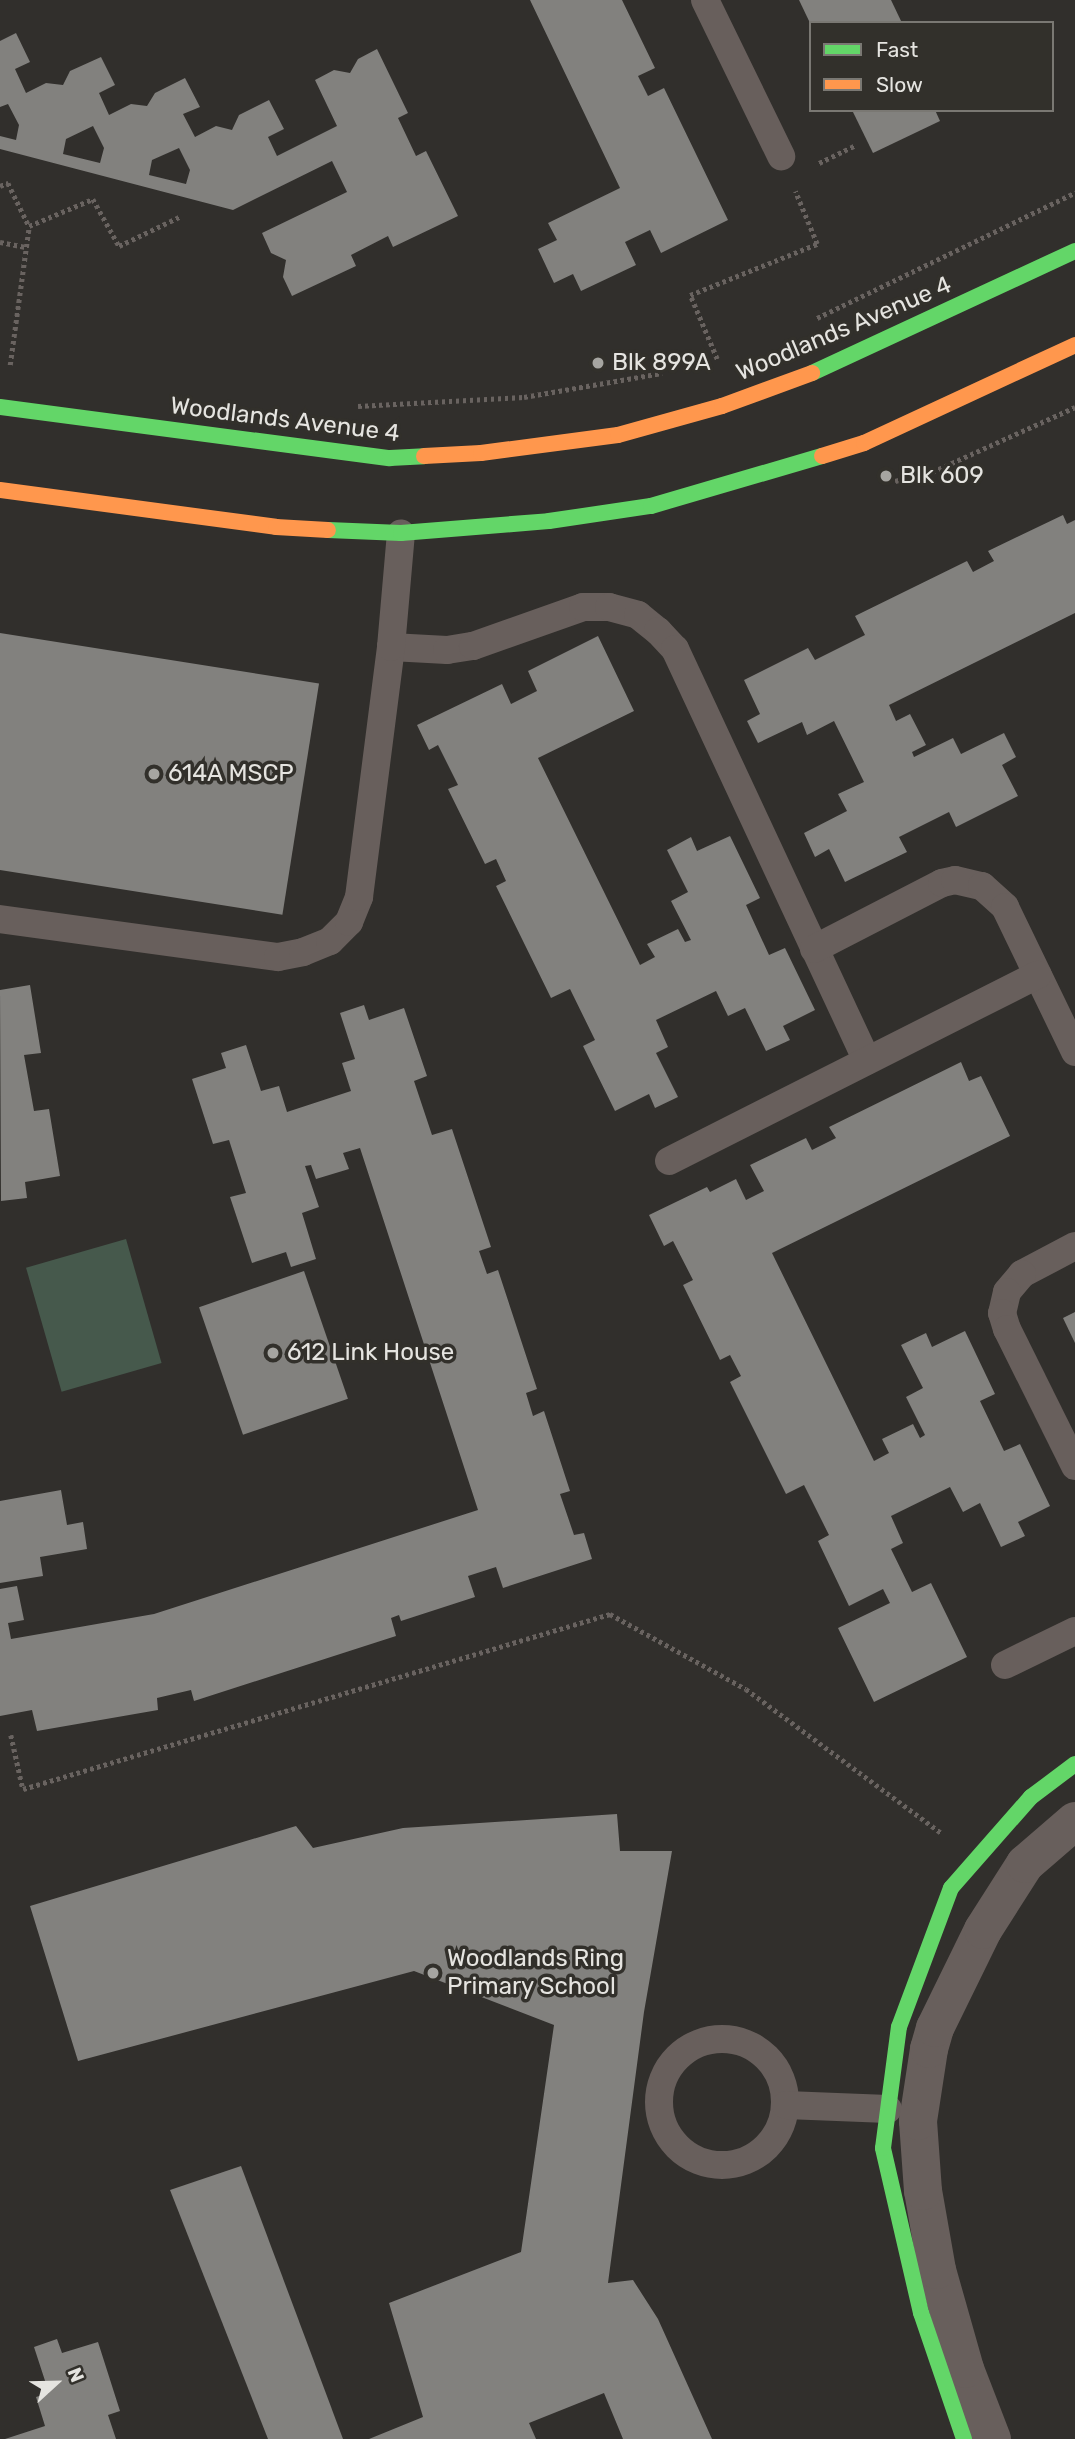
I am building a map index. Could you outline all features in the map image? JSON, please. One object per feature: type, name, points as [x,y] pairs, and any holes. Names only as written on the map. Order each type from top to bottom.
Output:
[{"type":"main road","name":"Woodlands Avenue 4","points":[[0,407],[390,458],[481,453],[618,435],[722,406],[822,369],[1075,251]]},
{"type":"main road","points":[[0,490],[276,527],[401,533],[549,521],[651,506],[864,443],[1075,345]]},
{"type":"main road","points":[[964,2439],[921,2314],[883,2148],[899,2027],[951,1888],[1031,1797],[1075,1765]]},
{"type":"street","points":[[992,2439],[965,2370],[937,2270],[923,2191],[918,2121],[929,2049],[935,2028],[983,1930],[1025,1864],[1075,1821]]},
{"type":"lane","points":[[705,0],[785,167]]},
{"type":"lane","points":[[0,919],[278,957],[303,952],[330,941],[349,922],[359,898],[391,647],[401,533]]},
{"type":"lane","points":[[391,647],[447,650],[473,646],[583,607],[609,607],[638,615],[675,649],[867,1060]]},
{"type":"lane","points":[[814,949],[942,883],[969,882],[982,886],[999,898],[1075,1052]]},
{"type":"lane","points":[[669,1161],[1038,975]]},
{"type":"lane","points":[[1075,1246],[1016,1279],[1003,1301],[1002,1313],[1007,1329],[1075,1466]]},
{"type":"lane","points":[[1005,1665],[1075,1631]]},
{"type":"lane","points":[[725,2037],[757,2047],[779,2072],[786,2105],[776,2137],[751,2159],[719,2166],[687,2156],[665,2131],[657,2098],[668,2066],[692,2044],[725,2037]]},
{"type":"lane","points":[[786,2105],[888,2109]]},
{"type":"path","points":[[719,363],[690,295],[817,244],[785,167],[856,145]]},
{"type":"path","points":[[0,186],[8,183],[29,226],[10,366]]},
{"type":"path","points":[[812,320],[1075,193]]},
{"type":"path","points":[[29,226],[93,200],[119,246],[181,216]]},
{"type":"path","points":[[0,242],[26,247]]},
{"type":"path","points":[[706,366],[727,362]]},
{"type":"path","points":[[0,365],[24,368]]},
{"type":"path","points":[[356,406],[524,397],[667,372]]},
{"type":"path","points":[[11,1735],[23,1789],[610,1614],[746,1689],[942,1833]]},
{"type":"green space","points":[[126,1239],[162,1363],[62,1392],[26,1268]]},
{"type":"building","points":[[530,0],[622,0],[655,68],[638,76],[648,96],[664,88],[728,220],[661,253],[650,230],[625,242],[636,265],[581,291],[573,274],[554,283],[538,249],[557,240],[548,223],[620,188]]},
{"type":"building","points":[[799,0],[891,0],[901,21],[809,21]]},
{"type":"building","points":[[16,33],[30,62],[15,69],[26,93],[46,83],[63,85],[70,71],[101,57],[115,85],[99,93],[109,115],[131,104],[147,106],[155,93],[185,78],[200,107],[183,114],[195,137],[216,126],[232,130],[239,115],[269,100],[284,129],[268,137],[277,156],[337,126],[315,80],[334,70],[350,73],[358,59],[377,49],[408,113],[398,118],[416,156],[426,151],[458,216],[393,247],[388,236],[351,255],[356,266],[292,296],[283,277],[286,260],[271,253],[262,233],[347,192],[332,161],[233,210],[0,149],[0,136],[16,140],[19,125],[8,104],[0,107],[0,41]],"holes":[[[93,126],[104,148],[100,163],[63,154],[66,139]],[[179,148],[190,170],[186,184],[149,175],[152,160]]]},
{"type":"building","points":[[853,112],[936,112],[940,121],[873,153]]},
{"type":"building","points":[[1063,515],[1067,524],[1075,520],[1075,613],[889,705],[896,721],[910,714],[926,745],[912,752],[914,757],[953,738],[961,754],[1004,733],[1016,757],[1002,765],[1018,796],[956,827],[949,812],[899,837],[907,852],[845,882],[829,849],[815,857],[804,833],[847,811],[838,794],[864,782],[834,721],[807,735],[802,722],[758,743],[747,721],[760,714],[744,680],[808,648],[815,660],[865,635],[855,616],[967,561],[973,572],[994,561],[988,551]]},
{"type":"building","name":"614A MSCP","points":[[0,633],[319,684],[282,915],[0,870]]},
{"type":"building","points":[[598,636],[634,711],[538,758],[640,965],[655,957],[647,944],[678,929],[685,942],[691,940],[671,901],[688,892],[667,850],[691,837],[697,851],[730,836],[760,898],[746,905],[769,955],[785,948],[815,1010],[783,1026],[790,1040],[766,1051],[745,1008],[728,1016],[716,991],[656,1020],[668,1047],[656,1053],[678,1097],[655,1108],[649,1094],[615,1111],[583,1046],[595,1040],[570,989],[551,998],[496,886],[506,881],[496,859],[485,864],[448,789],[458,785],[438,745],[429,750],[417,725],[502,684],[511,704],[537,691],[528,671]]},
{"type":"building","points":[[30,985],[41,1053],[24,1055],[34,1111],[49,1109],[60,1176],[25,1182],[27,1198],[1,1201],[0,990]]},
{"type":"building","points":[[364,1005],[369,1020],[404,1008],[427,1076],[414,1081],[432,1135],[452,1129],[491,1247],[479,1251],[487,1274],[498,1270],[537,1389],[526,1393],[533,1416],[544,1411],[570,1491],[560,1494],[574,1535],[584,1533],[592,1559],[503,1588],[496,1567],[468,1576],[475,1597],[401,1621],[399,1615],[391,1618],[396,1636],[194,1701],[191,1690],[157,1698],[158,1710],[37,1731],[32,1710],[0,1716],[0,1589],[17,1586],[24,1620],[8,1623],[11,1639],[154,1614],[478,1510],[360,1148],[343,1153],[349,1169],[316,1179],[311,1165],[305,1166],[319,1207],[302,1213],[316,1259],[291,1267],[286,1252],[252,1263],[230,1197],[246,1193],[229,1140],[213,1144],[192,1079],[226,1068],[221,1053],[246,1045],[261,1091],[279,1086],[287,1112],[351,1091],[342,1063],[355,1059],[340,1013]]},
{"type":"building","points":[[961,1062],[969,1081],[981,1076],[1010,1136],[772,1253],[874,1461],[889,1453],[882,1439],[913,1424],[920,1438],[925,1435],[906,1397],[923,1388],[901,1345],[926,1333],[932,1347],[965,1331],[995,1394],[980,1401],[1004,1451],[1020,1444],[1050,1506],[1018,1522],[1025,1536],[1001,1547],[980,1503],[963,1512],[950,1487],[891,1516],[903,1543],[891,1549],[912,1592],[931,1583],[967,1657],[874,1702],[838,1628],[890,1603],[883,1589],[849,1606],[818,1541],[829,1535],[804,1485],[786,1494],[730,1382],[741,1376],[730,1355],[720,1360],[683,1285],[693,1280],[673,1241],[664,1246],[649,1215],[707,1187],[710,1192],[736,1179],[746,1200],[764,1191],[750,1165],[806,1138],[812,1150],[836,1138],[829,1127]]},
{"type":"building","name":"612 Link House","points":[[304,1271],[348,1399],[243,1435],[199,1307]]},
{"type":"building","points":[[1075,1312],[1075,1343],[1063,1318]]},
{"type":"building","points":[[61,1490],[67,1525],[83,1522],[87,1549],[40,1557],[43,1576],[0,1583],[0,1501]]},
{"type":"building","points":[[617,1814],[620,1851],[672,1851],[644,2012],[608,2283],[633,2280],[658,2319],[712,2439],[623,2439],[604,2393],[529,2423],[536,2439],[369,2439],[423,2417],[389,2303],[521,2252],[554,2025],[414,1971],[78,2061],[30,1906],[296,1826],[313,1848],[403,1828]]},
{"type":"building","points":[[241,2166],[343,2439],[268,2439],[170,2190]]},
{"type":"building","points":[[57,2339],[62,2353],[98,2342],[120,2411],[108,2415],[116,2439],[5,2439],[45,2426],[36,2397],[49,2393],[34,2347]]},
{"type":"traffic: fast","points":[[812,373],[1075,251]]},
{"type":"traffic: fast","points":[[0,407],[390,458],[424,456]]},
{"type":"traffic: fast","points":[[328,530],[401,533],[549,521],[651,506],[822,456]]},
{"type":"traffic: fast","points":[[964,2439],[921,2313],[883,2148],[899,2027],[951,1888],[1031,1797],[1075,1764]]},
{"type":"traffic: slow","points":[[822,456],[864,443],[1075,345]]},
{"type":"traffic: slow","points":[[424,456],[481,453],[618,435],[722,406],[812,373]]},
{"type":"traffic: slow","points":[[0,490],[276,527],[328,530]]},
{"type":"place","name":"Blk 899A","points":[[598,363]]},
{"type":"place","name":"Blk 609","points":[[886,476]]},
{"type":"place","name":"614A MSCP","points":[[154,774]]},
{"type":"place","name":"612 Link House","points":[[273,1353]]},
{"type":"place","name":"Woodlands Ring Primary School","points":[[433,1973]]}]
